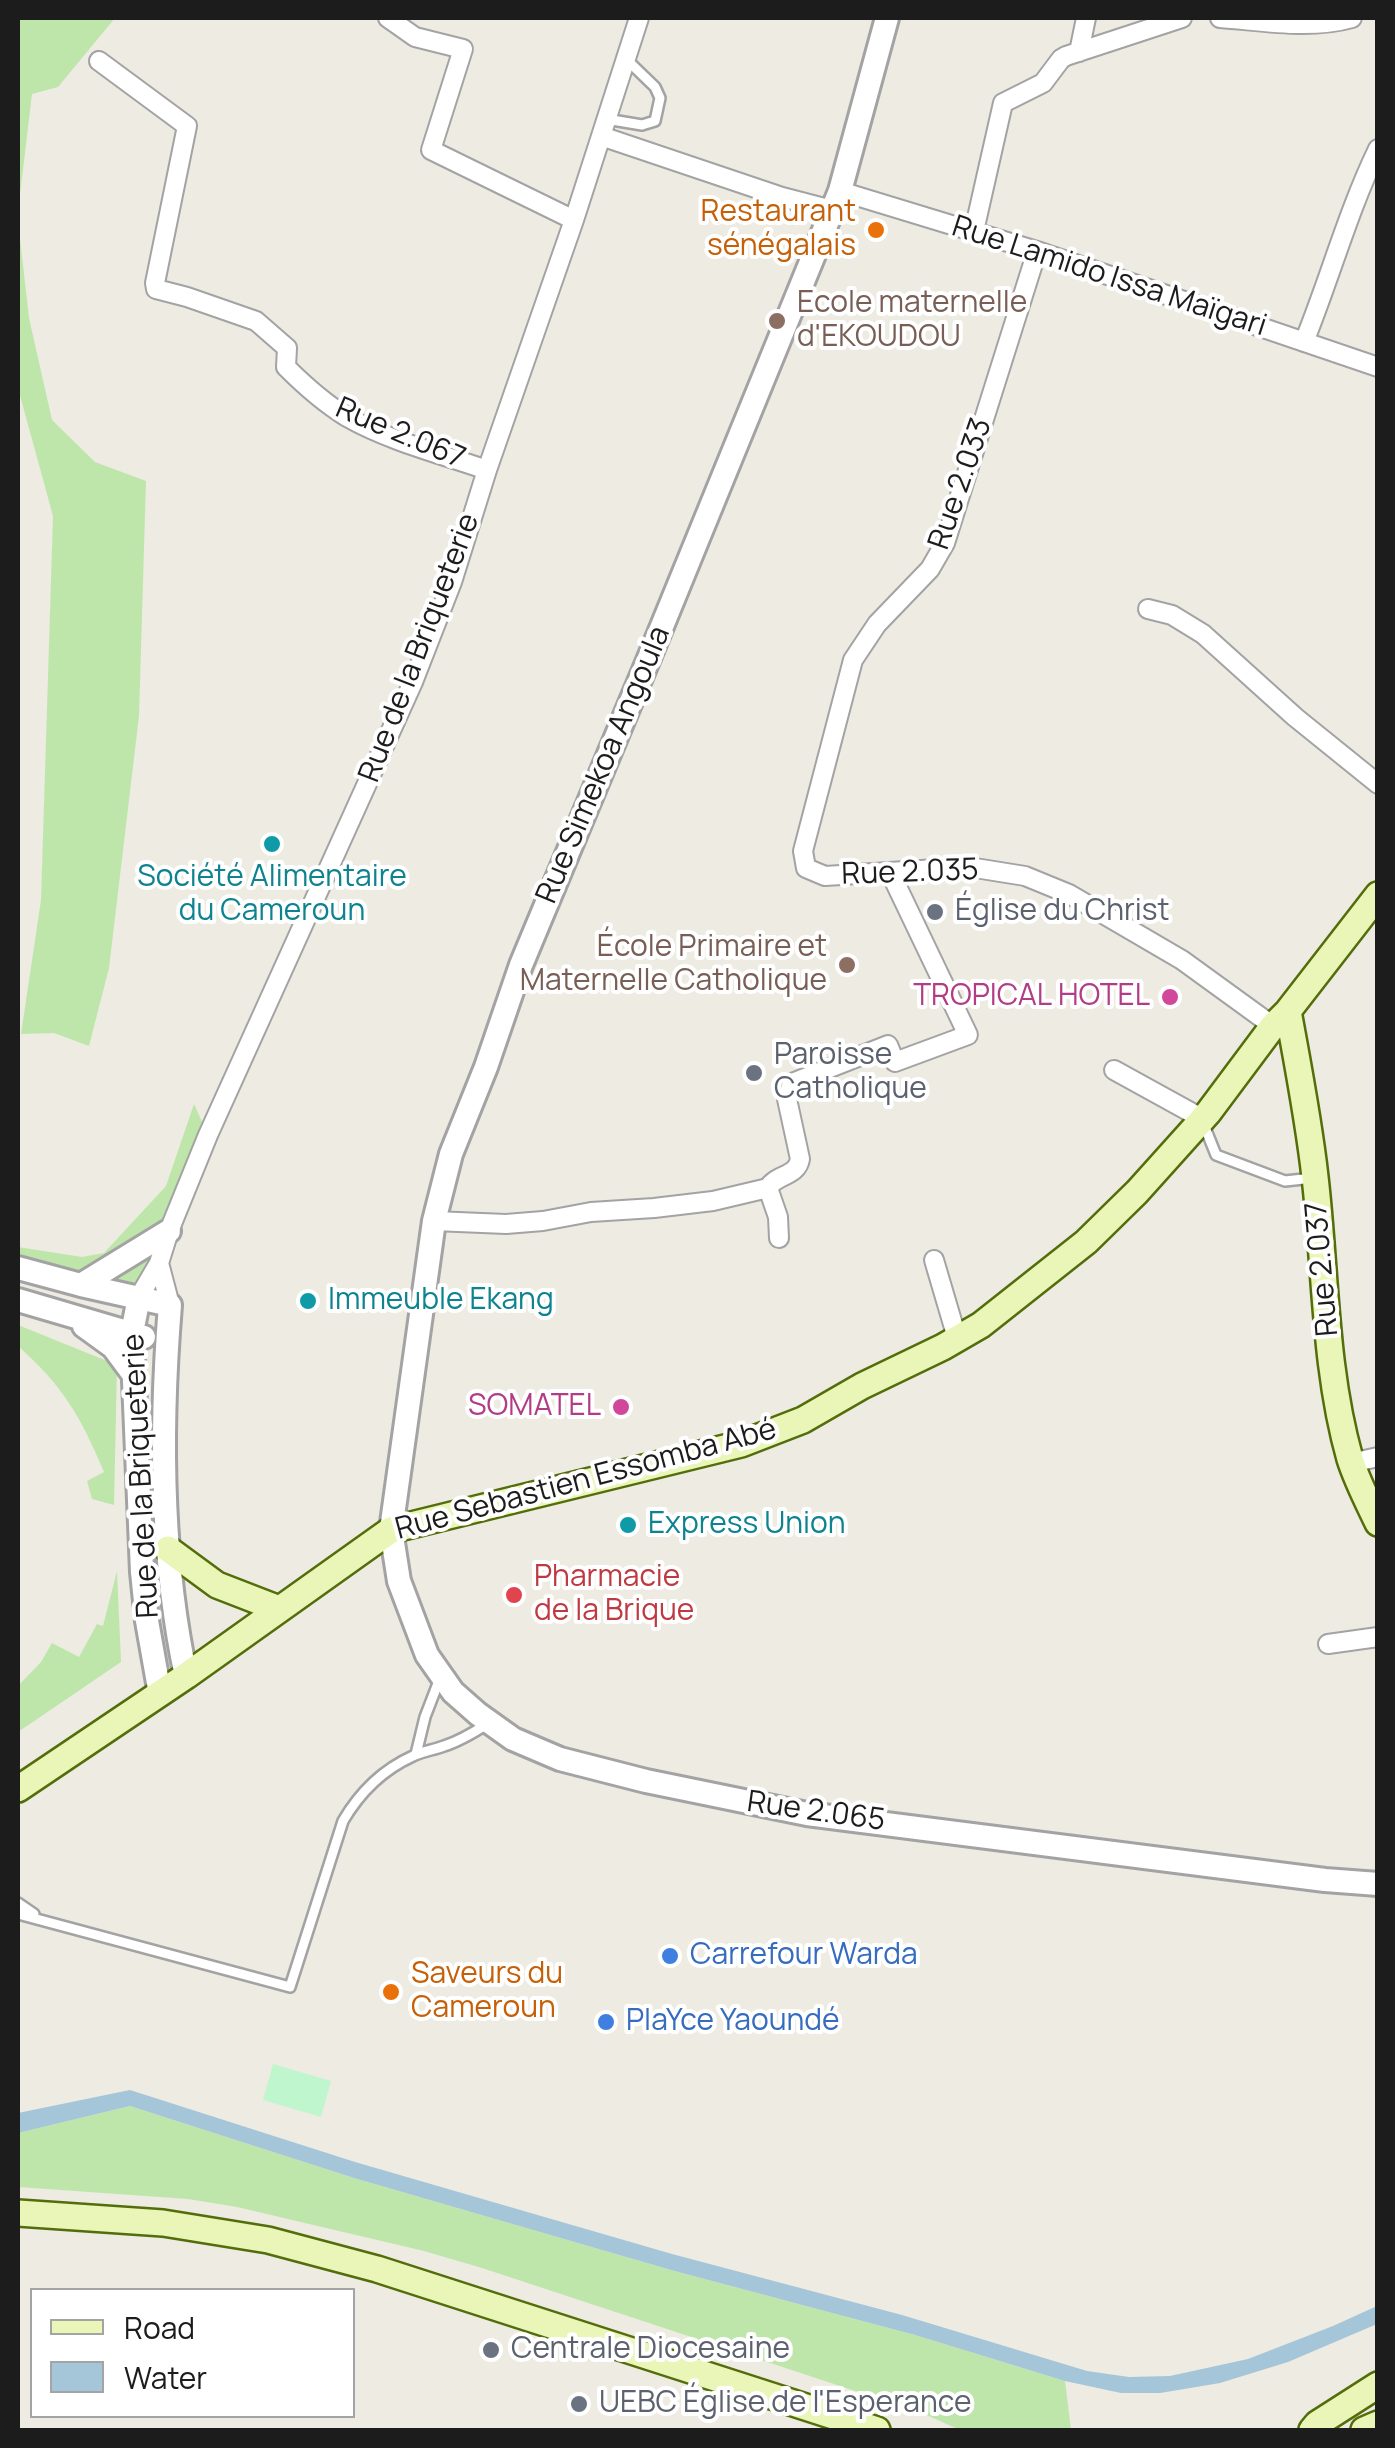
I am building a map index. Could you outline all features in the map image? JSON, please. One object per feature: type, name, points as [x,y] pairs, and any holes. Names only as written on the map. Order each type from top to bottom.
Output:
[{"type":"main road","name":"Rue Sebastien Essomba Abé","points":[[21,1790],[391,1530],[741,1444],[803,1420],[981,1325],[1086,1242],[1136,1192],[1203,1119],[1378,895]]},
{"type":"main road","name":"Rue 2.037","points":[[1281,1018],[1316,1178],[1326,1321],[1337,1403],[1351,1462],[1378,1522]]},
{"type":"main road","points":[[168,1549],[217,1586],[279,1608]]},
{"type":"main road","points":[[18,2213],[163,2224],[268,2240],[377,2268],[877,2430]]},
{"type":"main road","points":[[1312,2430],[1378,2385]]},
{"type":"main road","points":[[1364,2430],[1378,2424]]},
{"type":"street","points":[[388,18],[415,37],[463,49],[431,150],[574,220]]},
{"type":"street","name":"Rue de la Briqueterie","points":[[160,1694],[142,1572],[132,1333],[139,1296],[159,1262],[208,1135],[414,682],[452,582],[639,18]]},
{"type":"street","name":"Rue Simekoa Angoula","points":[[391,1530],[434,1222],[452,1154],[520,965],[836,200],[887,18]]},
{"type":"street","points":[[1080,52],[1086,18]]},
{"type":"street","points":[[974,232],[1003,103],[1042,83],[1061,59],[1182,18]]},
{"type":"street","points":[[1220,18],[1293,23],[1352,18]]},
{"type":"street","name":"Rue 2.067","points":[[99,61],[187,126],[162,241],[156,289],[256,321],[286,348],[286,367],[316,396],[350,418],[487,470]]},
{"type":"street","name":"Rue Lamido Issa Maïgari","points":[[604,127],[782,197],[836,200],[974,232],[1378,367]]},
{"type":"street","points":[[1304,342],[1356,195],[1378,149]]},
{"type":"street","name":"Rue 2.033","points":[[806,868],[803,850],[853,660],[877,624],[930,569],[946,544],[1037,250]]},
{"type":"street","points":[[1148,609],[1172,615],[1202,634],[1294,717],[1378,784]]},
{"type":"street","name":"Rue 2.035","points":[[806,868],[825,876],[969,867],[1025,876],[1069,894],[1281,1018]]},
{"type":"street","points":[[434,1222],[506,1224],[713,1201],[768,1188],[795,1170],[800,1160],[786,1099],[792,1083],[888,1045],[896,1062],[968,1035],[890,872]]},
{"type":"street","points":[[1114,1070],[1203,1119]]},
{"type":"street","points":[[768,1188],[778,1217],[778,1238]]},
{"type":"street","points":[[81,1285],[169,1231]]},
{"type":"street","points":[[934,1260],[958,1338]]},
{"type":"street","name":"Rue de la Briqueterie","points":[[159,1262],[170,1305],[166,1345],[168,1549],[186,1676]]},
{"type":"street","points":[[18,1268],[170,1305]]},
{"type":"street","points":[[18,1300],[166,1345]]},
{"type":"street","points":[[69,1315],[113,1347],[133,1374]]},
{"type":"street","points":[[1351,1462],[1378,1458]]},
{"type":"street","name":"Rue 2.065","points":[[391,1530],[399,1580],[426,1655],[441,1676],[453,1692],[490,1722],[513,1738],[560,1759],[807,1814],[1378,1884]]},
{"type":"street","points":[[1328,1644],[1378,1637]]},
{"type":"lane","points":[[604,127],[654,121],[660,98],[655,87],[626,59]]},
{"type":"lane","points":[[1203,1119],[1216,1155],[1284,1181],[1316,1178]]},
{"type":"lane","points":[[416,1754],[425,1716],[441,1676]]},
{"type":"lane","points":[[18,1914],[290,1987],[343,1821],[357,1797],[389,1769],[416,1754],[466,1738],[490,1722]]},
{"type":"lane","points":[[18,1903],[45,1922]]},
{"type":"green space","points":[[18,18],[115,18],[58,87],[32,94],[18,211]]},
{"type":"green space","points":[[18,221],[29,318],[52,420],[95,462],[146,481],[139,716],[109,968],[89,1046],[54,1033],[21,1034],[41,900],[53,516],[18,388]]},
{"type":"green space","points":[[194,1104],[208,1135],[139,1297],[18,1268],[18,1247],[82,1257],[104,1253],[166,1186]]},
{"type":"green space","points":[[18,1325],[117,1365],[114,1505],[92,1499],[87,1481],[104,1472],[69,1403],[18,1346]]},
{"type":"green space","points":[[117,1571],[121,1662],[18,1732],[18,1686],[41,1662],[52,1643],[79,1657],[97,1624],[103,1626]]},
{"type":"green space","points":[[273,2064],[331,2081],[321,2117],[263,2100]]},
{"type":"green space","points":[[130,2106],[354,2178],[671,2270],[915,2335],[1065,2381],[1071,2430],[960,2430],[922,2413],[482,2268],[237,2207],[188,2199],[18,2187],[18,2133]]},
{"type":"water","points":[[130,2090],[355,2162],[672,2254],[902,2315],[1087,2371],[1129,2377],[1170,2376],[1248,2359],[1377,2306],[1377,2324],[1288,2362],[1220,2383],[1160,2393],[1121,2393],[1065,2381],[915,2335],[671,2270],[354,2178],[130,2106],[18,2133],[18,2113]]},
{"type":"place","name":"Restaurant sénégalais","points":[[876,230]]},
{"type":"place","name":"Ecole maternelle d'EKOUDOU","points":[[777,321]]},
{"type":"place","name":"Société Alimentaire du Cameroun","points":[[272,844]]},
{"type":"place","name":"Église du Christ","points":[[935,912]]},
{"type":"place","name":"École Primaire et Maternelle Catholique","points":[[847,965]]},
{"type":"place","name":"TROPICAL HOTEL","points":[[1170,997]]},
{"type":"place","name":"Paroisse Catholique","points":[[754,1073]]},
{"type":"place","name":"Immeuble Ekang","points":[[308,1301]]},
{"type":"place","name":"SOMATEL","points":[[621,1407]]},
{"type":"place","name":"Express Union","points":[[628,1525]]},
{"type":"place","name":"Pharmacie de la Brique","points":[[514,1595]]},
{"type":"place","name":"Carrefour Warda","points":[[670,1956]]},
{"type":"place","name":"Saveurs du Cameroun","points":[[391,1992]]},
{"type":"place","name":"PlaYce Yaoundé","points":[[606,2022]]},
{"type":"place","name":"Centrale Diocesaine","points":[[491,2350]]},
{"type":"place","name":"UEBC Église de l'Esperance","points":[[579,2404]]}]
